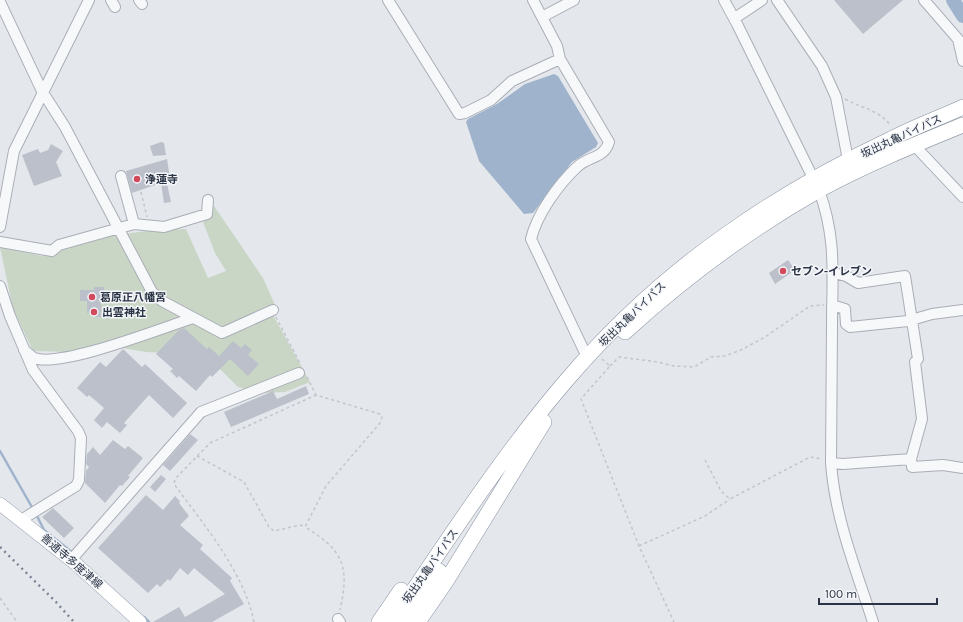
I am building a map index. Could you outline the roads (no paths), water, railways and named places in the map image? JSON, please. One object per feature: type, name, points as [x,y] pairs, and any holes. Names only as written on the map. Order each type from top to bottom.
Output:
[{"type":"highway","name":"坂出丸亀バイパス","points":[[817,184],[848,160],[892,138],[963,107]]},
{"type":"highway","name":"坂出丸亀バイパス","points":[[405,622],[498,484],[544,422],[572,388],[599,360],[646,298],[728,233],[817,184],[963,125]]},
{"type":"highway","name":"坂出丸亀バイパス","points":[[392,622],[490,478],[564,383],[599,360]]},
{"type":"highway","points":[[378,622],[475,486],[521,428],[564,383]]},
{"type":"highway","points":[[418,622],[445,583],[544,422]]},
{"type":"main road","name":"善通寺多度津線","points":[[0,504],[74,557],[140,622]]},
{"type":"street","points":[[0,227],[14,151],[42,91],[89,0]]},
{"type":"street","points":[[388,0],[459,114],[465,113],[491,100],[512,81],[560,60]]},
{"type":"street","points":[[533,0],[557,46],[560,60],[609,142],[607,149],[603,153],[578,166],[563,184],[537,220],[531,239],[599,360]]},
{"type":"street","points":[[542,17],[574,0]]},
{"type":"street","points":[[724,0],[735,18],[817,184],[832,237],[834,273],[832,305],[831,463],[835,499],[840,518],[873,622]]},
{"type":"street","points":[[735,18],[762,0]]},
{"type":"street","points":[[777,0],[822,66],[836,97],[848,160]]},
{"type":"street","points":[[924,0],[960,42],[963,61]]},
{"type":"street","points":[[0,2],[42,91],[65,127],[118,229],[155,294],[162,301],[222,333],[273,310]]},
{"type":"street","points":[[913,144],[963,197]]},
{"type":"street","points":[[121,176],[134,224]]},
{"type":"street","points":[[0,242],[52,251],[59,245],[134,224],[164,227],[207,214],[208,200]]},
{"type":"street","points":[[834,273],[846,276],[858,283],[906,276],[918,359],[915,362],[916,382],[922,419],[911,459],[912,466],[943,465],[963,468]]},
{"type":"street","points":[[0,286],[10,316],[33,370],[78,431],[81,438],[79,480],[76,486],[21,520]]},
{"type":"street","points":[[832,305],[844,308],[846,324],[850,327],[912,320],[932,314],[963,310]]},
{"type":"street","points":[[24,350],[34,358],[64,358],[84,354],[193,318]]},
{"type":"street","points":[[74,557],[201,412],[303,373]]},
{"type":"street","points":[[831,463],[843,464],[911,459]]},
{"type":"water","points":[[554,74],[558,76],[598,143],[596,147],[572,162],[533,213],[524,214],[479,161],[466,122],[468,119],[497,104],[525,84]]},
{"type":"waterway","points":[[953,0],[963,16]]},
{"type":"waterway","points":[[0,451],[33,509]]},
{"type":"waterway","points":[[36,514],[44,530],[73,553]]},
{"type":"waterway","points":[[144,617],[149,622]]},
{"type":"railway","points":[[0,547],[56,602],[74,622]]},
{"type":"place","name":"浄蓮寺","points":[[137,179]]},
{"type":"place","name":"セブン-イレブン","points":[[783,271]]},
{"type":"place","name":"葛原正八幡宮","points":[[92,297]]},
{"type":"place","name":"出雲神社","points":[[94,312]]}]
